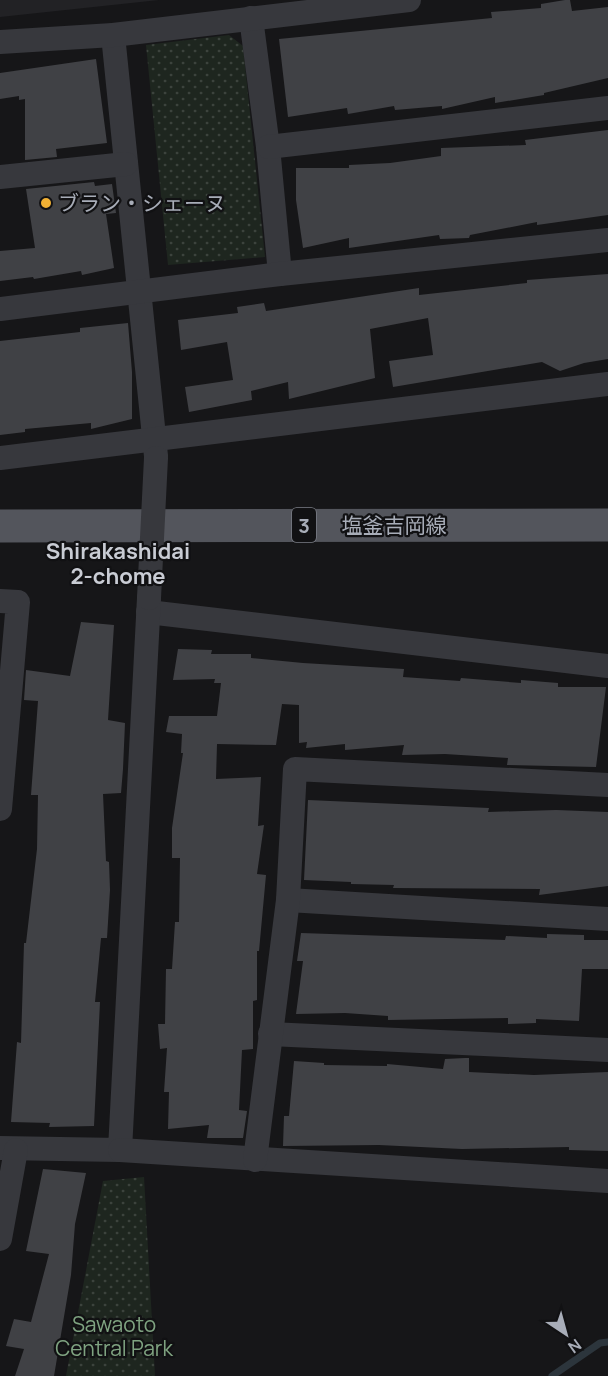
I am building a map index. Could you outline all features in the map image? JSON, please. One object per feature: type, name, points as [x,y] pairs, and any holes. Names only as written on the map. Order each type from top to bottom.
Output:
[{"type":"main road","name":"塩釜吉岡線","points":[[0,526],[608,525]]},
{"type":"street","points":[[0,42],[113,35],[409,0]]},
{"type":"street","points":[[251,18],[268,147],[280,274]]},
{"type":"street","points":[[113,35],[155,449],[120,1150]]},
{"type":"street","points":[[268,147],[608,108]]},
{"type":"street","points":[[0,177],[126,164]]},
{"type":"street","points":[[0,309],[280,274],[608,240]]},
{"type":"street","points":[[0,458],[155,449],[608,384]]},
{"type":"street","points":[[0,601],[18,602],[0,809]]},
{"type":"street","points":[[148,605],[608,666]]},
{"type":"street","points":[[255,1160],[288,900],[295,769],[608,785]]},
{"type":"street","points":[[288,900],[608,919]]},
{"type":"street","points":[[270,1034],[608,1050]]},
{"type":"street","points":[[0,1239],[8,1149],[120,1150],[608,1181]]},
{"type":"shaded area","points":[[0,0],[159,0],[0,17]]},
{"type":"green space","points":[[229,35],[243,46],[265,257],[168,265],[146,45]]},
{"type":"green space","name":"Sawaoto Central Park","points":[[144,1177],[155,1376],[66,1376],[103,1181]]},
{"type":"building","points":[[570,0],[572,11],[608,7],[608,78],[544,93],[544,95],[495,103],[495,97],[442,109],[442,106],[395,110],[394,106],[348,114],[347,108],[288,117],[279,39],[492,18],[491,12],[541,8],[541,4]]},
{"type":"building","points":[[96,59],[107,143],[56,149],[57,157],[25,160],[25,99],[19,100],[19,96],[0,99],[0,73]]},
{"type":"building","points":[[608,130],[608,215],[537,225],[537,222],[470,235],[469,238],[440,239],[439,235],[349,248],[349,238],[303,248],[296,200],[296,168],[349,168],[349,165],[390,163],[441,156],[441,148],[526,145],[525,140]]},
{"type":"building","points":[[94,182],[95,186],[112,184],[116,213],[106,214],[114,268],[82,275],[81,271],[34,279],[33,277],[0,281],[0,251],[35,248],[26,189]]},
{"type":"building","points":[[608,274],[608,359],[584,363],[560,371],[542,362],[393,387],[389,361],[433,355],[428,318],[370,329],[375,378],[289,399],[288,382],[251,391],[252,400],[189,412],[185,387],[233,380],[227,342],[181,350],[178,320],[238,313],[237,307],[264,303],[266,311],[419,288],[419,295],[527,283],[527,280]]},
{"type":"building","points":[[128,323],[132,372],[132,419],[91,429],[91,423],[25,429],[25,432],[0,435],[0,341],[80,332],[80,328]]},
{"type":"building","points":[[81,622],[114,625],[108,720],[125,723],[123,769],[121,793],[103,794],[106,861],[109,862],[110,890],[107,938],[101,938],[95,1002],[100,1002],[94,1126],[49,1127],[50,1123],[11,1122],[17,1042],[21,1043],[24,943],[26,943],[37,849],[38,795],[31,795],[38,701],[24,700],[26,670],[70,676]]},
{"type":"building","points":[[178,649],[212,650],[211,654],[251,654],[251,658],[303,663],[404,669],[403,677],[460,681],[461,678],[521,683],[521,680],[558,683],[558,687],[606,687],[596,767],[507,765],[508,758],[445,754],[402,755],[404,745],[345,750],[345,744],[306,748],[307,742],[299,743],[299,705],[282,704],[276,745],[217,744],[216,779],[261,777],[258,826],[264,825],[257,874],[266,875],[259,951],[257,951],[257,1000],[253,1001],[253,1049],[242,1050],[239,1110],[247,1111],[243,1138],[207,1138],[209,1125],[168,1129],[169,1092],[164,1092],[167,1048],[160,1049],[158,1024],[165,1024],[166,969],[172,969],[175,922],[179,922],[180,858],[172,858],[172,828],[183,753],[181,753],[182,734],[166,732],[169,716],[217,716],[221,683],[214,683],[215,679],[173,680]]},
{"type":"building","points":[[308,800],[489,808],[488,812],[556,810],[608,812],[608,886],[539,895],[540,889],[393,888],[394,885],[304,880]]},
{"type":"building","points":[[301,933],[505,940],[506,936],[547,938],[547,934],[584,935],[584,940],[608,940],[608,969],[582,969],[579,1021],[536,1019],[536,1023],[508,1024],[508,1018],[388,1020],[388,1016],[345,1013],[296,1014],[303,961],[297,961]]},
{"type":"building","points":[[469,1058],[469,1072],[534,1075],[608,1072],[608,1151],[569,1150],[569,1147],[462,1149],[379,1145],[283,1146],[284,1116],[289,1116],[294,1061],[324,1063],[324,1065],[387,1066],[387,1064],[443,1069],[445,1059]]},
{"type":"building","points":[[43,1169],[86,1173],[75,1224],[71,1275],[54,1376],[15,1376],[24,1349],[6,1346],[14,1319],[31,1322],[49,1254],[26,1251]]},
{"type":"waterway","points":[[552,1376],[600,1343],[608,1342]]},
{"type":"place","name":"ブラン・シェーヌ","points":[[46,203]]},
{"type":"district","name":"Shirakashidai 2-chome","points":[[118,564]]}]
